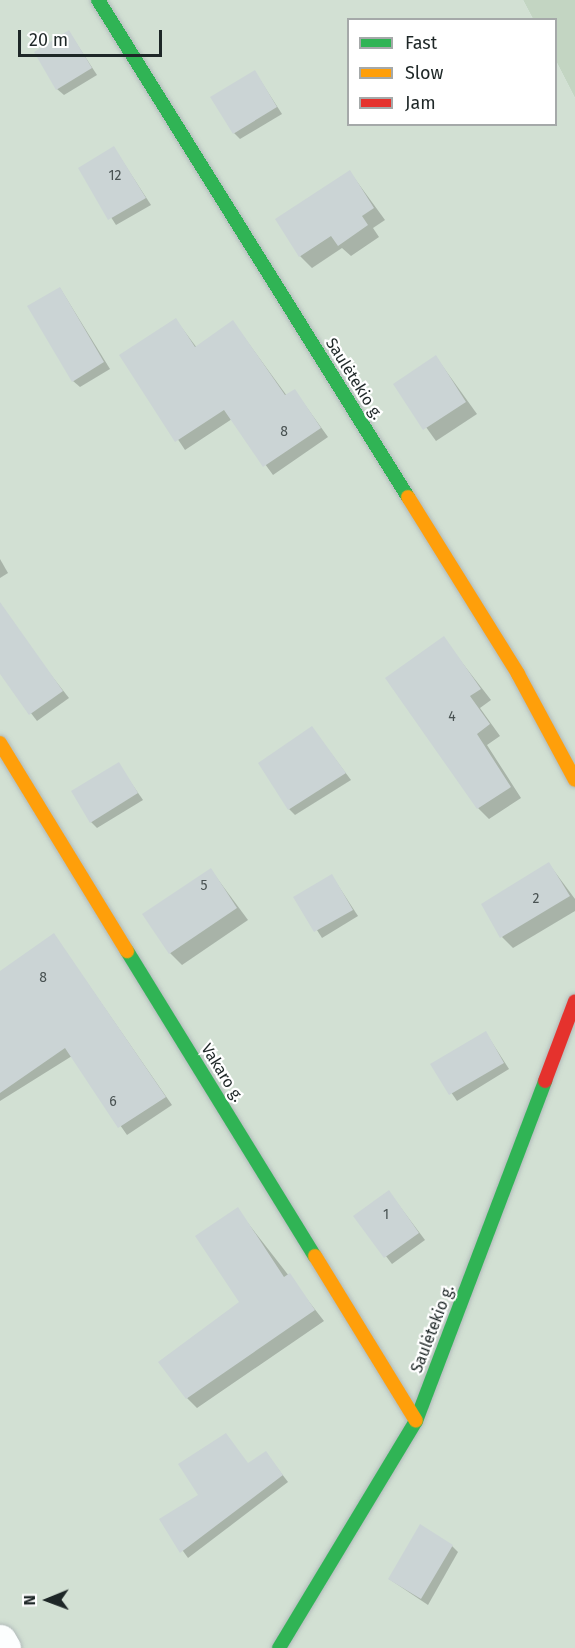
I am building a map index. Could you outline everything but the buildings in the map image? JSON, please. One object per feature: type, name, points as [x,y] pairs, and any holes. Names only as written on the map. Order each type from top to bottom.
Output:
[{"type":"street","name":"Saulėtekio g.","points":[[98,0],[518,674],[575,780]]},
{"type":"street","name":"Vakaro g.","points":[[0,743],[416,1421]]},
{"type":"street","name":"Saulėtekio g.","points":[[279,1648],[416,1421],[575,1001]]},
{"type":"street","points":[[0,1641],[4,1648]]},
{"type":"green space","points":[[0,0],[523,0],[532,18],[347,18],[347,126],[557,126],[557,63],[575,98],[575,1648],[0,1648]]},
{"type":"green space","points":[[523,0],[575,0],[575,98],[557,63],[557,18],[532,18]]},
{"type":"traffic: fast","points":[[98,0],[408,497]]},
{"type":"traffic: fast","points":[[127,951],[315,1256]]},
{"type":"traffic: fast","points":[[279,1648],[416,1421],[545,1081]]},
{"type":"traffic: slow","points":[[408,497],[518,674],[575,780]]},
{"type":"traffic: slow","points":[[0,743],[127,951]]},
{"type":"traffic: slow","points":[[315,1256],[416,1421]]},
{"type":"traffic: jam","points":[[545,1081],[575,1001]]}]
